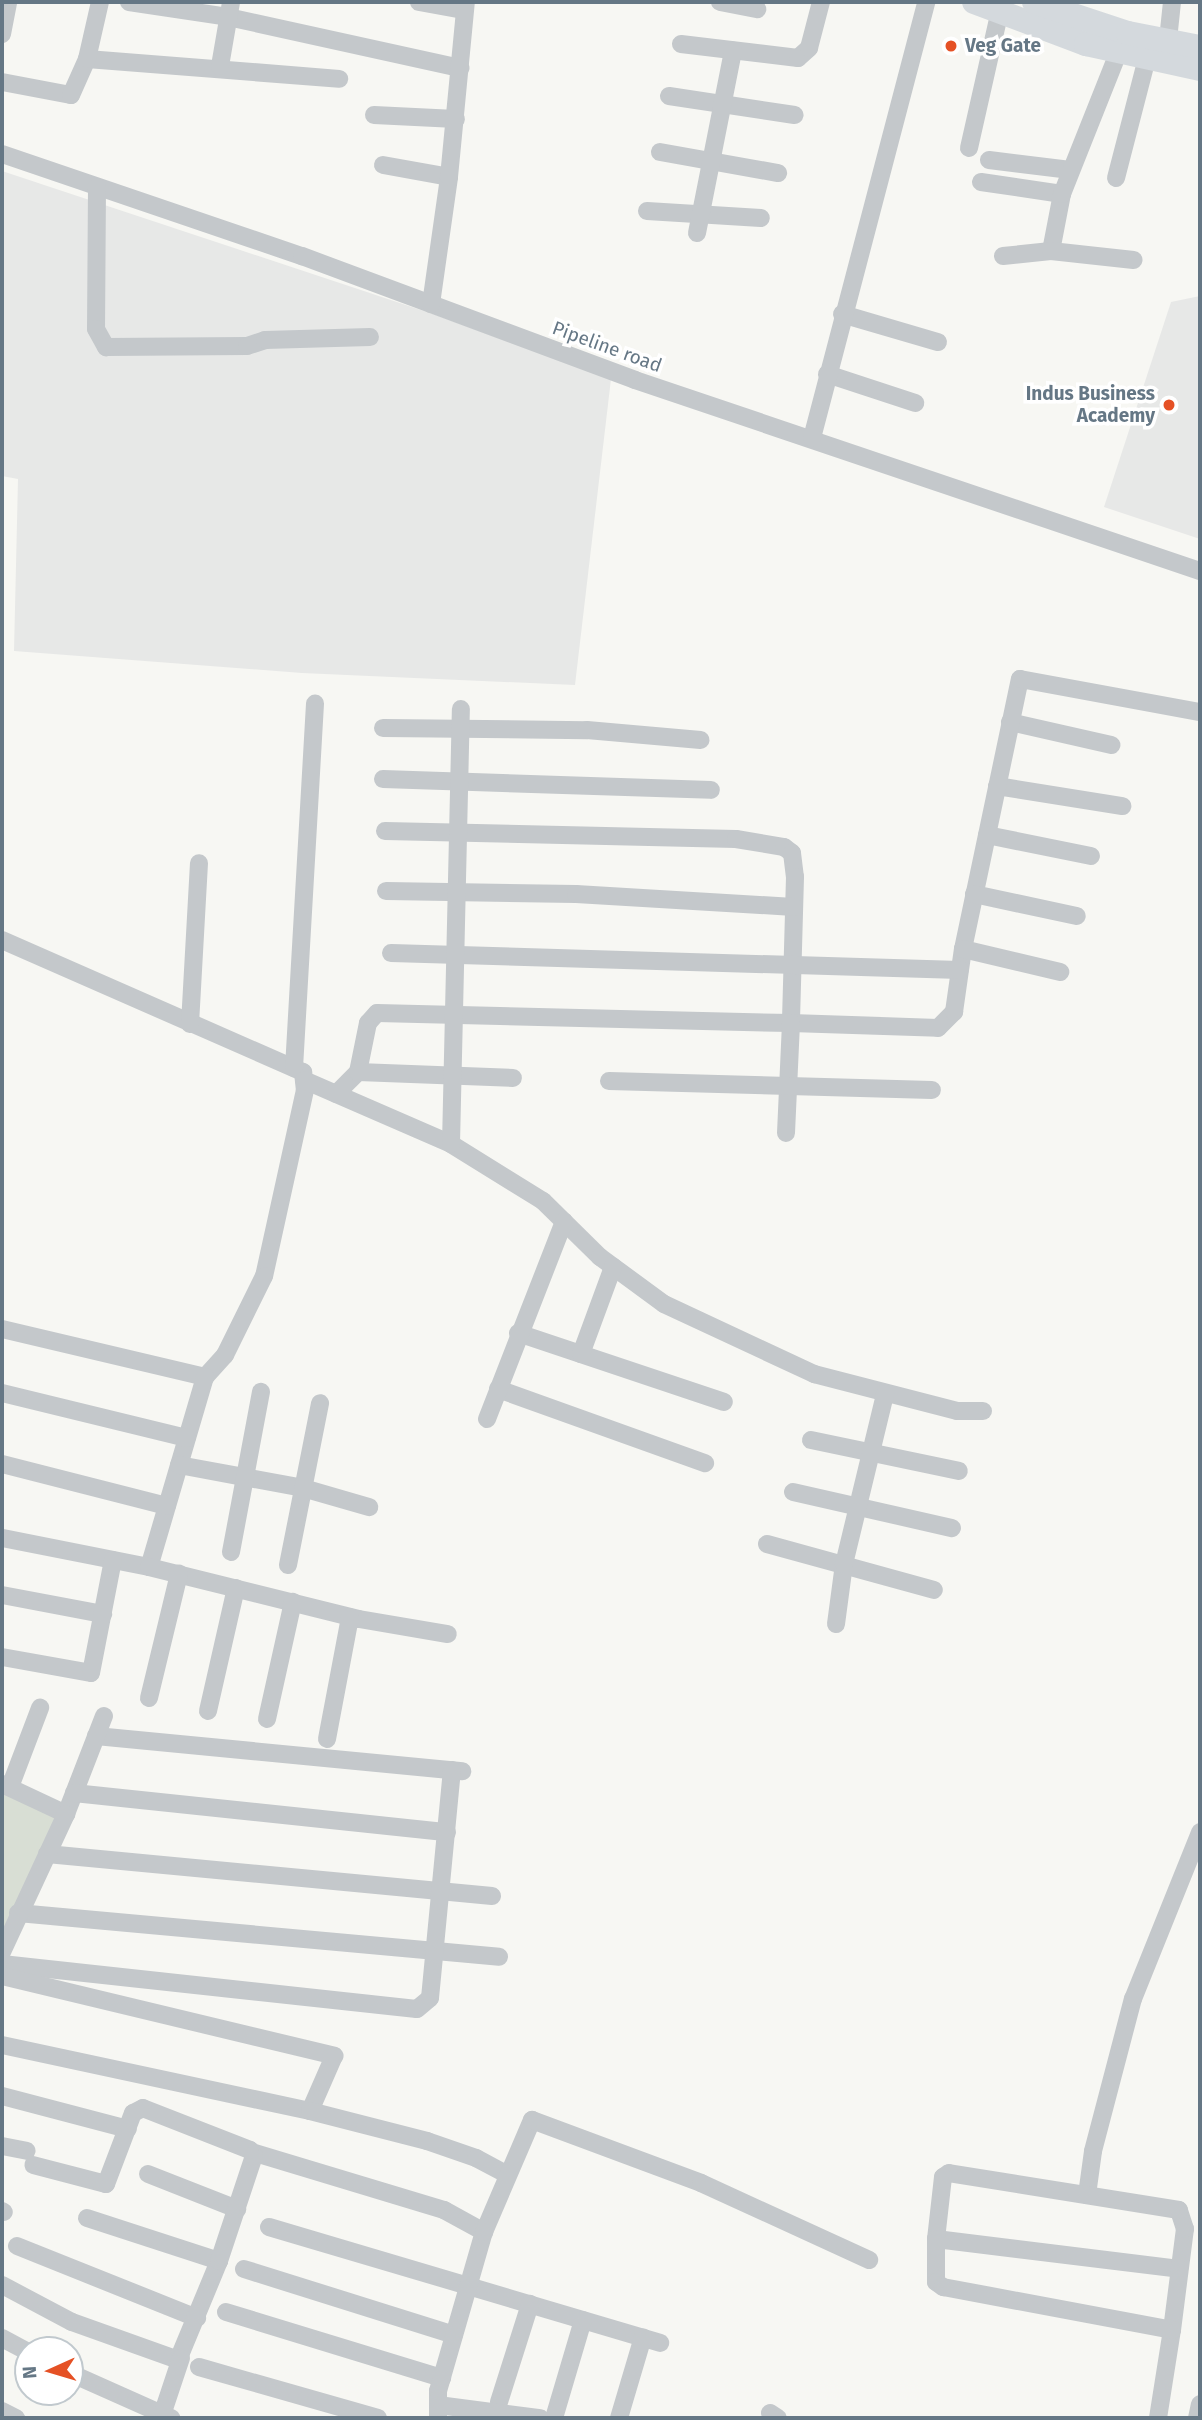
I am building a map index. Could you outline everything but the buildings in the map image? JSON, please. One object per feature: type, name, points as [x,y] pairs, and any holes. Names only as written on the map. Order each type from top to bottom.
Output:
[{"type":"highway","points":[[974,2],[999,15],[1118,53],[1200,68]]},
{"type":"highway","points":[[1034,2],[1091,23],[1200,47]]},
{"type":"street","points":[[2,34],[8,2]]},
{"type":"street","points":[[2,82],[71,95],[87,59],[100,2]]},
{"type":"street","points":[[129,2],[230,9],[460,68]]},
{"type":"street","points":[[419,2],[465,6],[456,119],[431,304]]},
{"type":"street","points":[[720,2],[757,9]]},
{"type":"street","points":[[681,44],[798,58],[805,55],[821,2]]},
{"type":"street","points":[[812,438],[842,314],[926,2]]},
{"type":"street","points":[[1168,40],[1172,2]]},
{"type":"street","points":[[220,66],[230,9]]},
{"type":"street","points":[[969,148],[999,15]]},
{"type":"street","points":[[697,233],[698,214],[733,51]]},
{"type":"street","points":[[1051,251],[1062,194],[1070,170],[1118,53]]},
{"type":"street","points":[[1116,178],[1147,58]]},
{"type":"street","points":[[87,59],[220,66],[339,79]]},
{"type":"street","points":[[669,96],[721,106],[795,115]]},
{"type":"street","points":[[374,115],[456,119]]},
{"type":"street","points":[[660,152],[709,163],[778,173]]},
{"type":"street","name":"Pipeline road","points":[[2,154],[431,304],[635,380],[1200,571]]},
{"type":"street","points":[[989,160],[1070,170]]},
{"type":"street","points":[[383,165],[449,177]]},
{"type":"street","points":[[981,183],[1062,194]]},
{"type":"street","points":[[97,187],[96,329],[106,347],[247,346],[265,340],[370,337]]},
{"type":"street","points":[[647,211],[761,218]]},
{"type":"street","points":[[1003,256],[1051,251],[1134,260]]},
{"type":"street","points":[[842,314],[937,342]]},
{"type":"street","points":[[827,374],[915,403]]},
{"type":"street","points":[[336,1094],[358,1072],[372,1015],[938,1028],[954,1012],[963,949],[1020,679],[1200,712]]},
{"type":"street","points":[[149,1567],[205,1377],[225,1356],[264,1276],[299,1074],[315,704]]},
{"type":"street","points":[[451,1144],[461,709]]},
{"type":"street","points":[[1010,722],[1111,745]]},
{"type":"street","points":[[383,728],[587,730],[701,740]]},
{"type":"street","points":[[383,779],[459,784],[711,790]]},
{"type":"street","points":[[997,786],[1122,806]]},
{"type":"street","points":[[385,831],[736,839],[784,846],[792,853],[794,907],[786,1133]]},
{"type":"street","points":[[987,835],[1091,856]]},
{"type":"street","points":[[190,1024],[199,863]]},
{"type":"street","points":[[386,891],[576,894],[794,907]]},
{"type":"street","points":[[974,894],[1077,916]]},
{"type":"street","points":[[2,940],[451,1144],[543,1201],[614,1267],[664,1304],[814,1374],[957,1410],[983,1411]]},
{"type":"street","points":[[963,949],[1060,972]]},
{"type":"street","points":[[391,953],[960,970]]},
{"type":"street","points":[[358,1072],[513,1078]]},
{"type":"street","points":[[609,1081],[932,1090]]},
{"type":"street","points":[[487,1419],[518,1333],[564,1222]]},
{"type":"street","points":[[581,1354],[614,1267]]},
{"type":"street","points":[[2,1329],[205,1377]]},
{"type":"street","points":[[518,1333],[724,1402]]},
{"type":"street","points":[[498,1389],[705,1463]]},
{"type":"street","points":[[231,1552],[261,1392]]},
{"type":"street","points":[[2,1393],[187,1438]]},
{"type":"street","points":[[836,1623],[844,1564],[873,1453],[885,1394]]},
{"type":"street","points":[[288,1565],[320,1403]]},
{"type":"street","points":[[811,1440],[959,1471]]},
{"type":"street","points":[[2,1464],[167,1506]]},
{"type":"street","points":[[179,1465],[303,1488],[369,1507]]},
{"type":"street","points":[[793,1492],[952,1528]]},
{"type":"street","points":[[2,1538],[149,1567],[350,1617],[448,1634]]},
{"type":"street","points":[[767,1544],[934,1590]]},
{"type":"street","points":[[2,1657],[91,1673],[113,1560]]},
{"type":"street","points":[[149,1698],[178,1574]]},
{"type":"street","points":[[208,1711],[236,1588]]},
{"type":"street","points":[[2,1595],[103,1615]]},
{"type":"street","points":[[267,1719],[293,1602]]},
{"type":"street","points":[[327,1738],[350,1617]]},
{"type":"street","points":[[40,1708],[6,1785],[66,1815]]},
{"type":"street","points":[[2,1952],[66,1815],[104,1716]]},
{"type":"street","points":[[2,1964],[417,2009],[430,1998],[447,1832],[458,1770],[96,1736]]},
{"type":"street","points":[[74,1794],[447,1832]]},
{"type":"street","points":[[1087,2195],[1093,2151],[1133,2000],[1200,1832]]},
{"type":"street","points":[[47,1853],[492,1896]]},
{"type":"street","points":[[18,1913],[499,1957]]},
{"type":"street","points":[[2,1976],[334,2056],[310,2111]]},
{"type":"street","points":[[2,2045],[310,2111],[427,2141],[476,2158],[508,2175]]},
{"type":"street","points":[[2,2096],[128,2129]]},
{"type":"street","points":[[2,2146],[103,2185],[108,2181],[135,2110],[147,2109],[252,2152],[444,2210],[484,2232]]},
{"type":"street","points":[[540,2418],[498,2411],[438,2412],[442,2378],[484,2232],[534,2120],[701,2183],[869,2260]]},
{"type":"street","points":[[84,2379],[166,2417],[181,2358],[237,2209],[252,2152]]},
{"type":"street","points":[[1158,2418],[1172,2330],[1185,2229],[1179,2210],[949,2173],[943,2177],[936,2239],[936,2282],[943,2287],[1172,2330]]},
{"type":"street","points":[[148,2174],[237,2209]]},
{"type":"street","points":[[87,2218],[219,2261]]},
{"type":"street","points":[[269,2227],[651,2340],[620,2418]]},
{"type":"street","points":[[936,2239],[1179,2270]]},
{"type":"street","points":[[17,2246],[197,2318]]},
{"type":"street","points":[[244,2269],[454,2335]]},
{"type":"street","points":[[2,2285],[72,2322],[172,2360],[181,2358]]},
{"type":"street","points":[[498,2411],[530,2304]]},
{"type":"street","points":[[226,2312],[442,2378]]},
{"type":"street","points":[[554,2418],[583,2320]]},
{"type":"street","points":[[200,2367],[328,2411],[378,2418]]},
{"type":"street","points":[[1197,2418],[1200,2404]]},
{"type":"street","points":[[2,2411],[16,2418]]},
{"type":"shaded area","points":[[2,171],[430,313],[611,379],[575,685],[302,673],[14,651],[18,479],[2,476]]},
{"type":"shaded area","name":"Indus Business Academy","points":[[1200,296],[1200,539],[1104,507],[1171,302]]},
{"type":"shaded area","points":[[2,1791],[57,1816],[2,1933]]},
{"type":"place","name":"Veg Gate","points":[[951,46]]},
{"type":"place","name":"Indus Business Academy","points":[[1169,405]]}]
